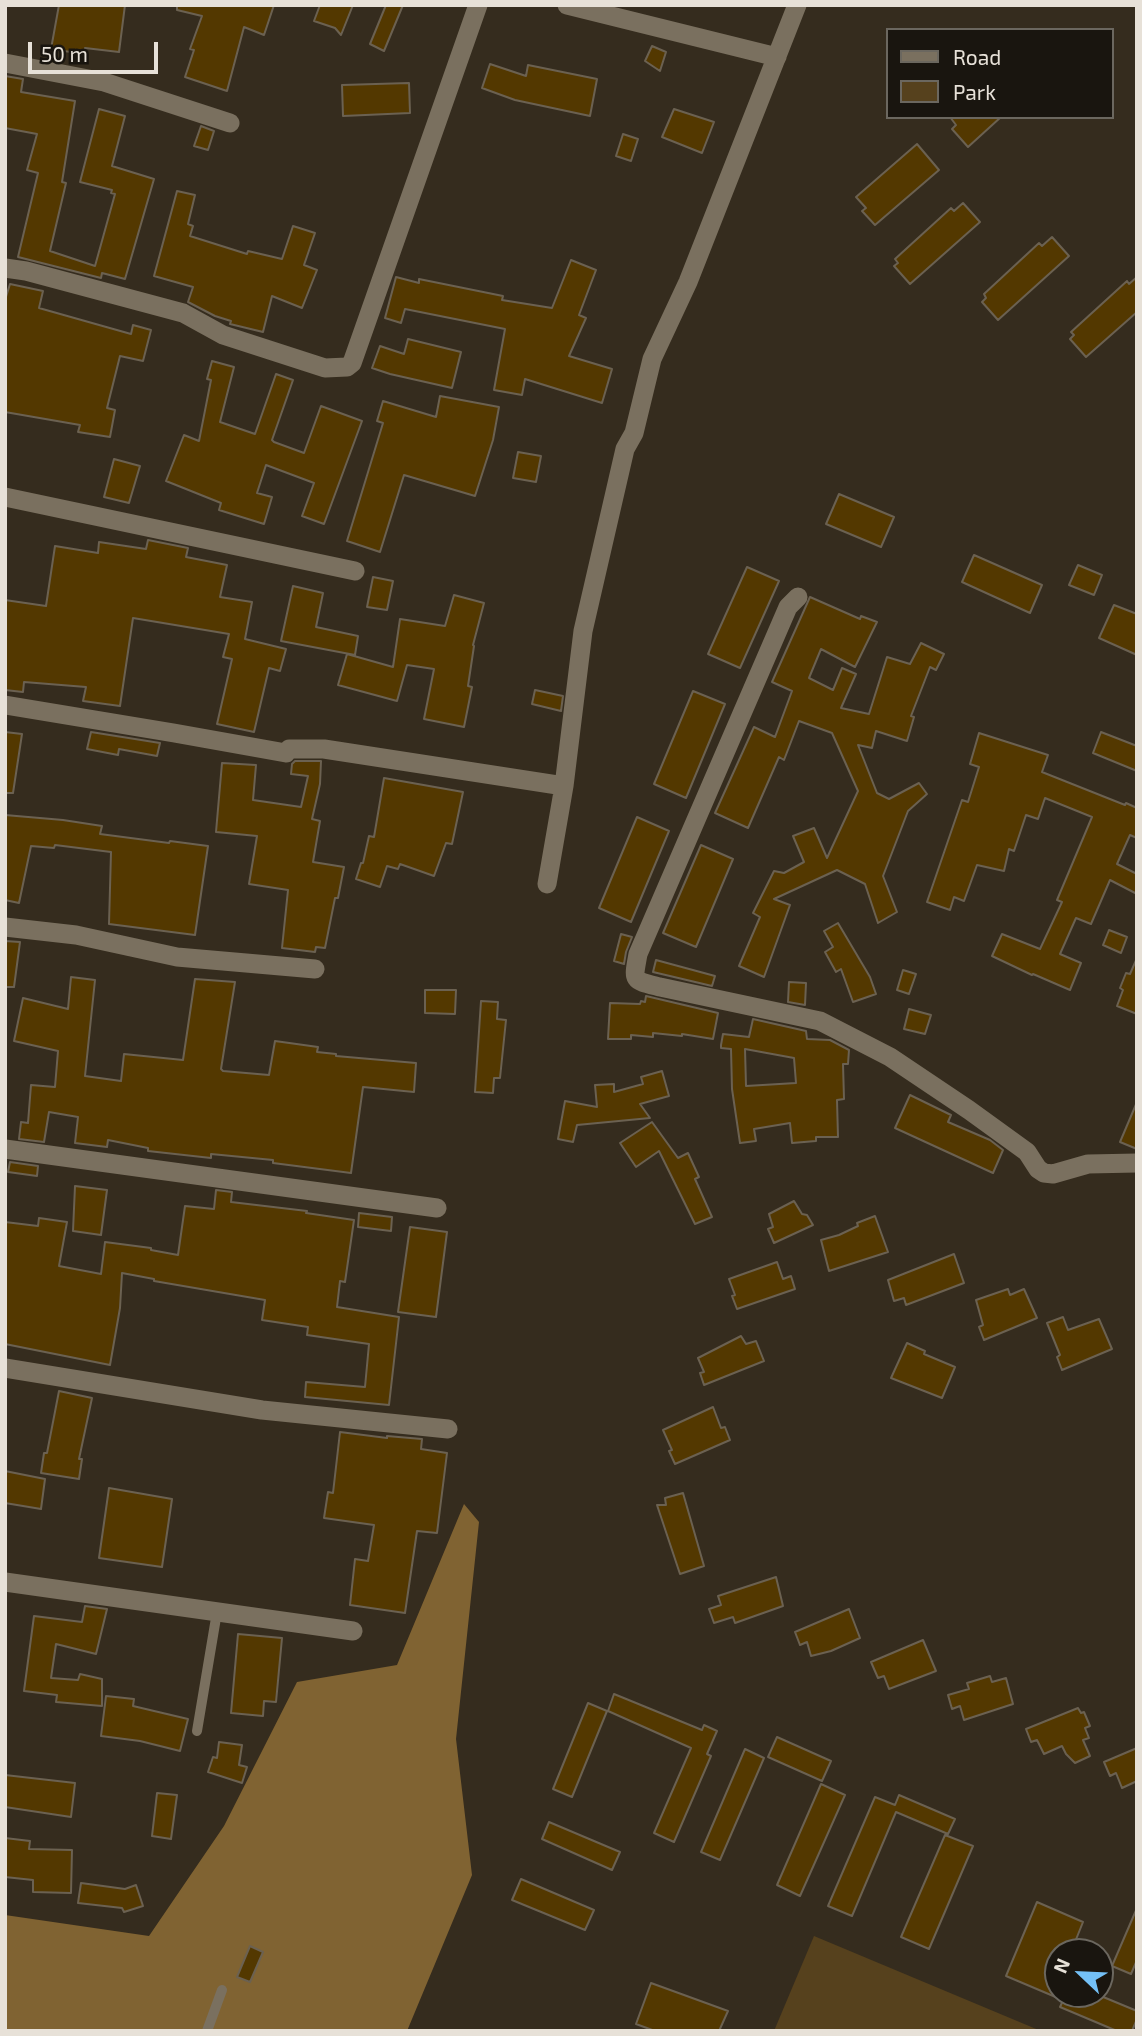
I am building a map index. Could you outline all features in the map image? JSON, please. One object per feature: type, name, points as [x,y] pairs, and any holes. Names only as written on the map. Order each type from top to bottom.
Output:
[{"type":"street","points":[[5,268],[26,271],[183,313],[223,335],[325,369],[347,367],[352,363],[478,5]]},
{"type":"street","points":[[567,5],[777,57]]},
{"type":"street","points":[[547,884],[564,786],[583,631],[625,449],[634,433],[652,359],[688,282],[797,5]]},
{"type":"street","points":[[5,63],[104,82],[229,123]]},
{"type":"street","points":[[5,496],[355,571]]},
{"type":"street","points":[[798,597],[788,607],[638,954],[636,979],[639,982],[820,1021],[890,1058],[970,1110],[1027,1152],[1038,1169],[1044,1173],[1053,1174],[1087,1164],[1137,1163]]},
{"type":"street","points":[[5,705],[286,754],[289,749],[324,749],[564,786]]},
{"type":"street","points":[[5,927],[76,935],[177,957],[315,969]]},
{"type":"street","points":[[5,1149],[437,1208]]},
{"type":"street","points":[[5,1368],[262,1410],[448,1429]]},
{"type":"street","points":[[5,1583],[354,1631]]},
{"type":"lane","points":[[197,1731],[217,1612]]},
{"type":"lane","points":[[208,2031],[222,1990]]},
{"type":"green space","points":[[814,1936],[1041,2031],[774,2031]]},
{"type":"shaded area","points":[[464,1504],[479,1522],[456,1739],[472,1875],[407,2031],[5,2031],[5,1915],[149,1936],[224,1826],[297,1682],[397,1665]]},
{"type":"building","points":[[59,5],[125,5],[119,52],[85,48],[84,54],[51,49]]},
{"type":"building","points":[[177,5],[274,5],[264,35],[244,27],[227,91],[185,77],[194,50],[190,49],[202,16],[177,10]]},
{"type":"building","points":[[320,5],[353,5],[341,35],[335,28],[314,21]]},
{"type":"building","points":[[386,5],[403,5],[384,51],[370,44]]},
{"type":"building","points":[[652,46],[666,52],[660,71],[645,61]]},
{"type":"building","points":[[490,64],[526,76],[528,65],[597,79],[590,116],[515,100],[482,88]]},
{"type":"building","points":[[5,76],[23,79],[21,92],[75,101],[62,182],[66,183],[50,251],[95,266],[115,194],[111,193],[112,190],[80,182],[99,109],[125,116],[112,166],[154,179],[125,279],[102,273],[101,278],[18,257],[38,173],[27,170],[37,134],[5,128]]},
{"type":"building","points":[[409,83],[410,113],[343,116],[342,85]]},
{"type":"building","points":[[674,109],[714,122],[702,153],[662,137]]},
{"type":"building","points":[[952,119],[999,119],[968,147],[952,129],[956,125]]},
{"type":"building","points":[[201,126],[214,131],[208,150],[194,146]]},
{"type":"building","points":[[623,134],[638,139],[631,161],[616,156]]},
{"type":"building","points":[[917,144],[939,170],[875,225],[862,211],[866,208],[856,197]]},
{"type":"building","points":[[177,191],[195,195],[188,224],[193,226],[190,236],[247,254],[248,251],[282,259],[293,226],[315,233],[304,265],[317,270],[302,308],[272,296],[263,332],[230,324],[231,321],[188,302],[193,287],[154,276]]},
{"type":"building","points":[[963,203],[980,222],[910,284],[894,266],[898,263],[895,259],[951,208],[954,211]]},
{"type":"building","points":[[1052,237],[1069,256],[998,320],[982,302],[986,298],[984,294],[1039,243],[1042,246]]},
{"type":"building","points":[[571,260],[596,270],[579,315],[586,318],[569,356],[612,369],[602,403],[525,379],[522,395],[494,390],[505,329],[405,309],[401,323],[385,318],[396,277],[419,283],[419,279],[503,296],[502,300],[552,308]]},
{"type":"building","points":[[1137,277],[1137,312],[1086,357],[1070,339],[1074,335],[1071,332],[1127,281],[1129,284]]},
{"type":"building","points":[[10,284],[43,291],[39,308],[131,334],[133,325],[151,330],[143,361],[120,356],[107,408],[115,410],[110,437],[78,432],[80,425],[5,412],[5,300]]},
{"type":"building","points":[[408,339],[461,352],[452,388],[372,368],[380,346],[404,354]]},
{"type":"building","points":[[212,361],[234,367],[220,422],[255,434],[276,374],[293,380],[272,440],[274,442],[304,453],[321,406],[362,421],[324,524],[302,516],[314,483],[266,465],[257,493],[272,497],[264,524],[219,510],[221,503],[166,481],[184,435],[199,441]]},
{"type":"building","points":[[440,396],[499,407],[493,440],[475,496],[404,475],[380,552],[347,541],[383,423],[377,421],[383,401],[436,417]]},
{"type":"building","points":[[518,452],[541,456],[536,482],[513,478]]},
{"type":"building","points":[[114,459],[140,466],[129,503],[104,497]]},
{"type":"building","points":[[839,494],[894,517],[881,547],[826,524]]},
{"type":"building","points":[[148,540],[188,548],[186,557],[227,565],[220,597],[252,602],[245,639],[286,649],[280,671],[269,668],[254,732],[217,724],[232,659],[223,657],[229,634],[133,618],[120,706],[83,701],[86,687],[24,682],[23,692],[5,690],[5,600],[46,606],[55,546],[98,553],[99,542],[146,549]]},
{"type":"building","points":[[974,555],[1042,585],[1030,613],[962,582]]},
{"type":"building","points":[[1078,565],[1102,575],[1094,595],[1069,585]]},
{"type":"building","points":[[747,567],[779,581],[740,668],[708,654]]},
{"type":"building","points":[[373,577],[393,581],[387,610],[367,607]]},
{"type":"building","points":[[293,586],[323,593],[316,627],[358,636],[355,655],[281,641]]},
{"type":"building","points":[[454,595],[484,603],[473,645],[468,686],[472,687],[464,727],[424,719],[434,669],[407,665],[397,701],[338,685],[347,654],[393,667],[400,619],[445,626]]},
{"type":"building","points":[[810,597],[860,619],[861,616],[877,622],[855,667],[821,649],[809,678],[833,690],[842,668],[856,674],[841,708],[869,714],[887,657],[910,664],[921,643],[944,654],[936,670],[930,667],[911,716],[914,717],[907,741],[876,731],[872,748],[858,745],[877,793],[889,799],[919,783],[927,794],[908,811],[883,876],[897,912],[878,923],[865,884],[837,870],[774,899],[790,905],[764,977],[739,966],[760,917],[753,913],[774,871],[784,873],[804,862],[793,836],[814,828],[827,858],[858,791],[832,733],[799,721],[784,760],[779,757],[748,828],[715,813],[754,727],[775,737],[792,691],[772,682]]},
{"type":"building","points":[[1114,605],[1137,614],[1137,655],[1099,638]]},
{"type":"building","points":[[535,690],[563,696],[561,711],[532,704]]},
{"type":"building","points":[[693,691],[725,704],[686,798],[654,784]]},
{"type":"building","points":[[5,732],[22,734],[13,793],[5,793]]},
{"type":"building","points":[[91,732],[160,743],[157,756],[119,749],[118,755],[87,749]]},
{"type":"building","points":[[1101,732],[1137,746],[1137,771],[1093,753]]},
{"type":"building","points":[[979,733],[1048,755],[1042,772],[1137,808],[1137,838],[1130,835],[1117,864],[1137,874],[1137,894],[1110,880],[1091,924],[1076,918],[1060,954],[1081,963],[1070,990],[992,956],[1002,934],[1040,949],[1062,902],[1057,900],[1092,817],[1045,798],[1038,819],[1026,815],[1014,851],[1009,849],[1004,871],[977,865],[964,901],[954,897],[950,910],[927,902],[962,800],[968,802],[979,767],[970,764]]},
{"type":"building","points":[[295,761],[321,761],[320,784],[312,819],[320,821],[313,862],[344,867],[325,948],[316,947],[315,952],[282,948],[288,890],[249,884],[257,836],[216,832],[222,763],[256,765],[253,800],[301,807],[308,776],[291,774]]},
{"type":"building","points":[[384,778],[463,792],[452,844],[446,843],[434,876],[400,864],[398,869],[387,866],[380,887],[356,879],[369,836],[374,837]]},
{"type":"building","points":[[5,815],[102,826],[100,834],[208,846],[195,935],[109,924],[111,852],[55,845],[54,848],[31,846],[19,903],[5,900]]},
{"type":"building","points":[[637,817],[669,831],[631,922],[599,908]]},
{"type":"building","points":[[701,845],[733,859],[696,947],[663,933]]},
{"type":"building","points":[[838,923],[870,977],[876,994],[853,1002],[841,969],[836,972],[825,952],[833,947],[824,931]]},
{"type":"building","points":[[1109,930],[1127,937],[1121,953],[1103,945]]},
{"type":"building","points":[[621,934],[632,937],[624,964],[614,961]]},
{"type":"building","points":[[5,941],[20,942],[14,987],[5,987]]},
{"type":"building","points":[[1137,958],[1137,1014],[1117,1006],[1126,973],[1130,974]]},
{"type":"building","points":[[656,960],[715,976],[712,986],[653,972]]},
{"type":"building","points":[[903,970],[916,974],[909,994],[897,990]]},
{"type":"building","points":[[71,977],[95,980],[85,1076],[121,1081],[124,1054],[183,1060],[195,979],[235,982],[221,1069],[223,1071],[269,1075],[275,1041],[318,1047],[317,1052],[336,1056],[416,1063],[414,1092],[363,1087],[351,1173],[273,1163],[273,1160],[211,1154],[211,1158],[148,1151],[148,1148],[108,1140],[107,1147],[75,1143],[78,1117],[49,1112],[44,1142],[19,1139],[21,1122],[28,1123],[31,1085],[55,1087],[58,1051],[14,1041],[23,998],[68,1009]]},
{"type":"building","points":[[789,982],[806,983],[805,1005],[788,1002]]},
{"type":"building","points":[[425,990],[456,990],[455,1014],[425,1013]]},
{"type":"building","points":[[646,996],[718,1013],[713,1039],[653,1033],[653,1037],[631,1035],[631,1039],[608,1039],[610,1003],[640,1004],[641,1001],[645,1002]]},
{"type":"building","points":[[481,1001],[498,1002],[497,1019],[506,1020],[500,1078],[494,1078],[493,1093],[475,1092]]},
{"type":"building","points":[[909,1009],[931,1015],[925,1034],[904,1029]]},
{"type":"building","points":[[753,1019],[806,1031],[807,1039],[830,1040],[849,1050],[848,1064],[843,1064],[844,1099],[837,1100],[838,1137],[816,1137],[816,1141],[792,1143],[790,1123],[754,1129],[756,1141],[740,1143],[732,1089],[731,1049],[721,1048],[721,1045],[723,1034],[749,1037]],"holes":[[[745,1049],[794,1058],[796,1083],[746,1086]]]},
{"type":"building","points":[[662,1071],[669,1096],[640,1104],[650,1118],[577,1125],[573,1142],[558,1139],[565,1101],[597,1107],[595,1085],[614,1084],[614,1092],[643,1084],[641,1077]]},
{"type":"building","points":[[910,1095],[951,1115],[948,1122],[990,1140],[1003,1150],[993,1173],[895,1128]]},
{"type":"building","points":[[1137,1102],[1137,1149],[1120,1142]]},
{"type":"building","points":[[652,1122],[678,1158],[688,1153],[699,1177],[695,1179],[712,1217],[695,1224],[659,1151],[636,1167],[620,1143]]},
{"type":"building","points":[[10,1162],[38,1166],[37,1176],[8,1172]]},
{"type":"building","points":[[75,1186],[107,1190],[101,1235],[73,1231]]},
{"type":"building","points":[[216,1190],[232,1192],[231,1202],[354,1220],[345,1282],[340,1281],[337,1307],[399,1317],[389,1405],[305,1397],[306,1382],[365,1387],[369,1344],[307,1335],[308,1327],[262,1320],[265,1300],[122,1273],[120,1308],[110,1365],[5,1344],[5,1222],[38,1226],[39,1218],[67,1222],[59,1266],[101,1274],[105,1242],[151,1248],[178,1255],[185,1206],[214,1209]]},
{"type":"building","points":[[794,1201],[813,1225],[774,1243],[768,1229],[773,1227],[769,1214]]},
{"type":"building","points":[[359,1213],[392,1217],[391,1231],[358,1227]]},
{"type":"building","points":[[875,1216],[888,1252],[829,1271],[821,1240],[839,1235],[858,1226],[857,1223]]},
{"type":"building","points":[[410,1227],[447,1232],[436,1317],[398,1312]]},
{"type":"building","points":[[954,1254],[964,1283],[906,1305],[904,1298],[894,1301],[888,1280]]},
{"type":"building","points":[[777,1262],[783,1279],[791,1276],[795,1289],[737,1309],[729,1279]]},
{"type":"building","points":[[1008,1289],[1010,1295],[1024,1289],[1037,1318],[984,1340],[979,1327],[983,1325],[976,1300]]},
{"type":"building","points":[[1063,1317],[1068,1330],[1099,1319],[1112,1349],[1062,1370],[1057,1357],[1060,1355],[1047,1323]]},
{"type":"building","points":[[741,1336],[746,1344],[756,1341],[764,1361],[704,1385],[700,1373],[704,1372],[698,1358]]},
{"type":"building","points":[[907,1343],[925,1351],[924,1354],[955,1367],[942,1398],[891,1378]]},
{"type":"building","points":[[59,1391],[92,1398],[79,1459],[82,1459],[79,1479],[41,1473]]},
{"type":"building","points":[[713,1407],[721,1428],[725,1427],[730,1440],[675,1464],[663,1430]]},
{"type":"building","points":[[340,1432],[422,1439],[421,1449],[447,1453],[437,1533],[417,1531],[405,1613],[350,1605],[355,1559],[368,1561],[374,1525],[324,1518],[328,1492],[333,1493]]},
{"type":"building","points":[[5,1471],[45,1479],[41,1509],[5,1503]]},
{"type":"building","points":[[109,1488],[172,1499],[162,1567],[99,1558]]},
{"type":"building","points":[[683,1493],[704,1566],[680,1574],[657,1505],[666,1505],[665,1498]]},
{"type":"building","points":[[776,1577],[783,1606],[735,1623],[733,1617],[714,1623],[709,1609],[721,1605],[718,1596]]},
{"type":"building","points":[[85,1606],[107,1609],[96,1654],[56,1644],[51,1678],[78,1680],[80,1674],[102,1679],[102,1706],[56,1702],[57,1695],[24,1691],[34,1616],[82,1622]]},
{"type":"building","points":[[849,1609],[860,1638],[831,1651],[811,1656],[807,1642],[800,1645],[795,1632]]},
{"type":"building","points":[[238,1634],[282,1638],[276,1702],[264,1701],[263,1716],[231,1713]]},
{"type":"building","points":[[923,1640],[936,1671],[889,1689],[884,1676],[878,1678],[871,1662]]},
{"type":"building","points":[[990,1676],[992,1682],[1006,1678],[1013,1704],[964,1720],[960,1706],[952,1709],[948,1695],[969,1689],[967,1683]]},
{"type":"building","points":[[614,1694],[702,1730],[704,1725],[717,1731],[707,1754],[711,1756],[674,1842],[654,1833],[691,1748],[608,1711]]},
{"type":"building","points":[[106,1696],[134,1699],[133,1706],[188,1719],[180,1751],[140,1741],[101,1736]]},
{"type":"building","points":[[588,1703],[607,1711],[572,1797],[553,1789]]},
{"type":"building","points":[[1078,1708],[1081,1713],[1084,1712],[1090,1726],[1085,1728],[1089,1738],[1083,1740],[1090,1756],[1075,1763],[1062,1746],[1044,1754],[1037,1740],[1031,1742],[1026,1729]]},
{"type":"building","points":[[777,1737],[831,1761],[822,1781],[768,1757]]},
{"type":"building","points":[[219,1742],[242,1745],[239,1765],[247,1767],[242,1783],[208,1772],[213,1757],[217,1758]]},
{"type":"building","points":[[1137,1748],[1137,1781],[1122,1788],[1116,1773],[1110,1776],[1104,1762]]},
{"type":"building","points":[[745,1749],[764,1758],[720,1860],[701,1852]]},
{"type":"building","points":[[5,1775],[75,1783],[71,1817],[5,1807]]},
{"type":"building","points":[[821,1784],[845,1795],[800,1896],[777,1885]]},
{"type":"building","points":[[157,1793],[177,1795],[171,1839],[152,1836]]},
{"type":"building","points":[[899,1795],[955,1819],[948,1834],[896,1812],[852,1916],[828,1906],[875,1797],[895,1805]]},
{"type":"building","points":[[549,1822],[620,1852],[612,1870],[542,1839]]},
{"type":"building","points":[[945,1835],[973,1846],[929,1949],[901,1937]]},
{"type":"building","points":[[5,1838],[30,1841],[29,1849],[72,1850],[71,1893],[33,1892],[33,1880],[5,1877]]},
{"type":"building","points":[[521,1879],[594,1910],[585,1930],[512,1900]]},
{"type":"building","points":[[81,1883],[125,1889],[136,1885],[143,1906],[124,1912],[122,1908],[78,1903]]},
{"type":"building","points":[[1037,1902],[1083,1922],[1077,1938],[1044,1938],[1044,1992],[1006,1976]]},
{"type":"building","points":[[1137,1908],[1137,1960],[1131,1974],[1114,1967]]},
{"type":"building","points":[[250,1946],[263,1952],[250,1982],[237,1977]]},
{"type":"building","points":[[651,1983],[728,2011],[719,2031],[655,2031],[636,2024]]},
{"type":"building","points":[[1114,2001],[1137,2011],[1132,2031],[1117,2031],[1062,2008],[1114,2008]]}]
